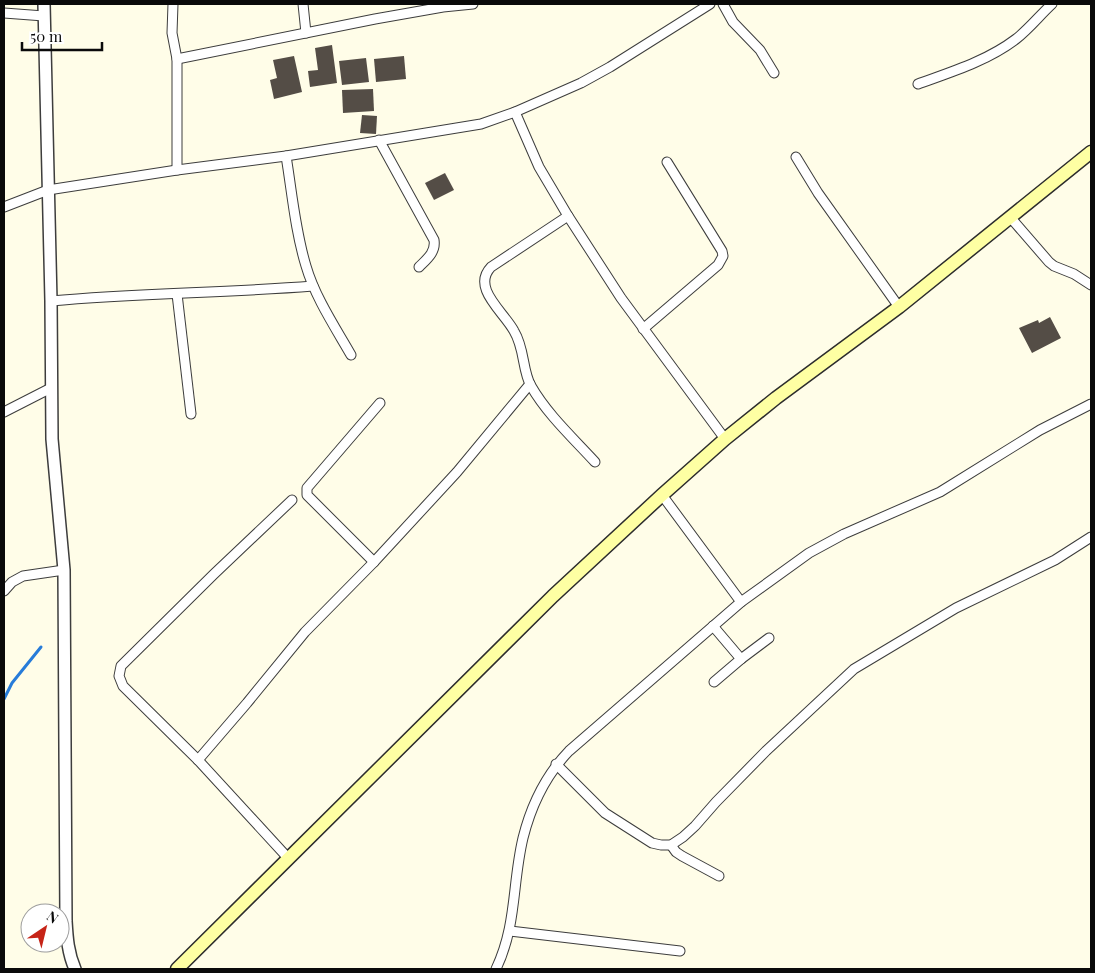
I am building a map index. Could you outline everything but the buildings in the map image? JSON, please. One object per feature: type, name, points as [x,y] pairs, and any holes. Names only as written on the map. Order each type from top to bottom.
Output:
[{"type":"main road","points":[[176,969],[553,596],[662,495],[725,439],[776,398],[899,307],[1091,152]]},
{"type":"street","points":[[172,4],[172,34],[177,59],[177,170]]},
{"type":"street","points":[[303,4],[306,33]]},
{"type":"street","points":[[177,59],[444,7],[473,4]]},
{"type":"street","points":[[4,207],[48,190],[177,170],[286,156],[481,124],[515,112],[581,83],[610,67],[710,4]]},
{"type":"street","points":[[724,4],[733,22],[760,50],[774,73]]},
{"type":"street","points":[[918,84],[976,63],[1016,39],[1052,4]]},
{"type":"street","points":[[4,13],[44,10],[51,301],[51,388],[54,472],[64,570],[67,941],[75,969]]},
{"type":"street","points":[[515,112],[539,167],[568,216],[642,329],[725,439]]},
{"type":"street","points":[[380,140],[434,240],[433,252],[419,267]]},
{"type":"street","points":[[286,156],[306,266],[313,286],[351,355]]},
{"type":"street","points":[[796,157],[818,194],[899,307]]},
{"type":"street","points":[[642,329],[718,265],[723,256],[722,251],[666,162]]},
{"type":"street","points":[[568,216],[491,267],[486,272],[483,281],[486,290],[514,330],[519,341],[530,384],[543,404],[595,462]]},
{"type":"street","points":[[1010,217],[1049,262],[1091,285]]},
{"type":"street","points":[[51,301],[112,295],[177,294],[313,286]]},
{"type":"street","points":[[177,294],[191,414]]},
{"type":"street","points":[[198,760],[248,703],[305,632],[374,562],[457,472],[530,384]]},
{"type":"street","points":[[4,412],[51,388]]},
{"type":"street","points":[[374,562],[307,495],[306,491],[380,403]]},
{"type":"street","points":[[496,969],[510,930],[523,839],[531,812],[542,787],[556,764],[741,602],[809,553],[844,534],[940,492],[1040,430],[1091,404]]},
{"type":"street","points":[[662,495],[741,602]]},
{"type":"street","points":[[288,858],[198,760],[123,686],[120,676],[121,666],[292,500]]},
{"type":"street","points":[[556,764],[605,813],[652,843],[671,845],[696,826],[716,802],[766,751],[854,669],[948,612],[1055,560],[1091,537]]},
{"type":"street","points":[[4,591],[12,582],[24,576],[64,570]]},
{"type":"street","points":[[713,626],[741,659]]},
{"type":"street","points":[[714,682],[768,638]]},
{"type":"street","points":[[671,845],[682,856],[719,876]]},
{"type":"street","points":[[510,930],[680,951]]},
{"type":"waterway","points":[[4,699],[12,683],[41,647]]}]
